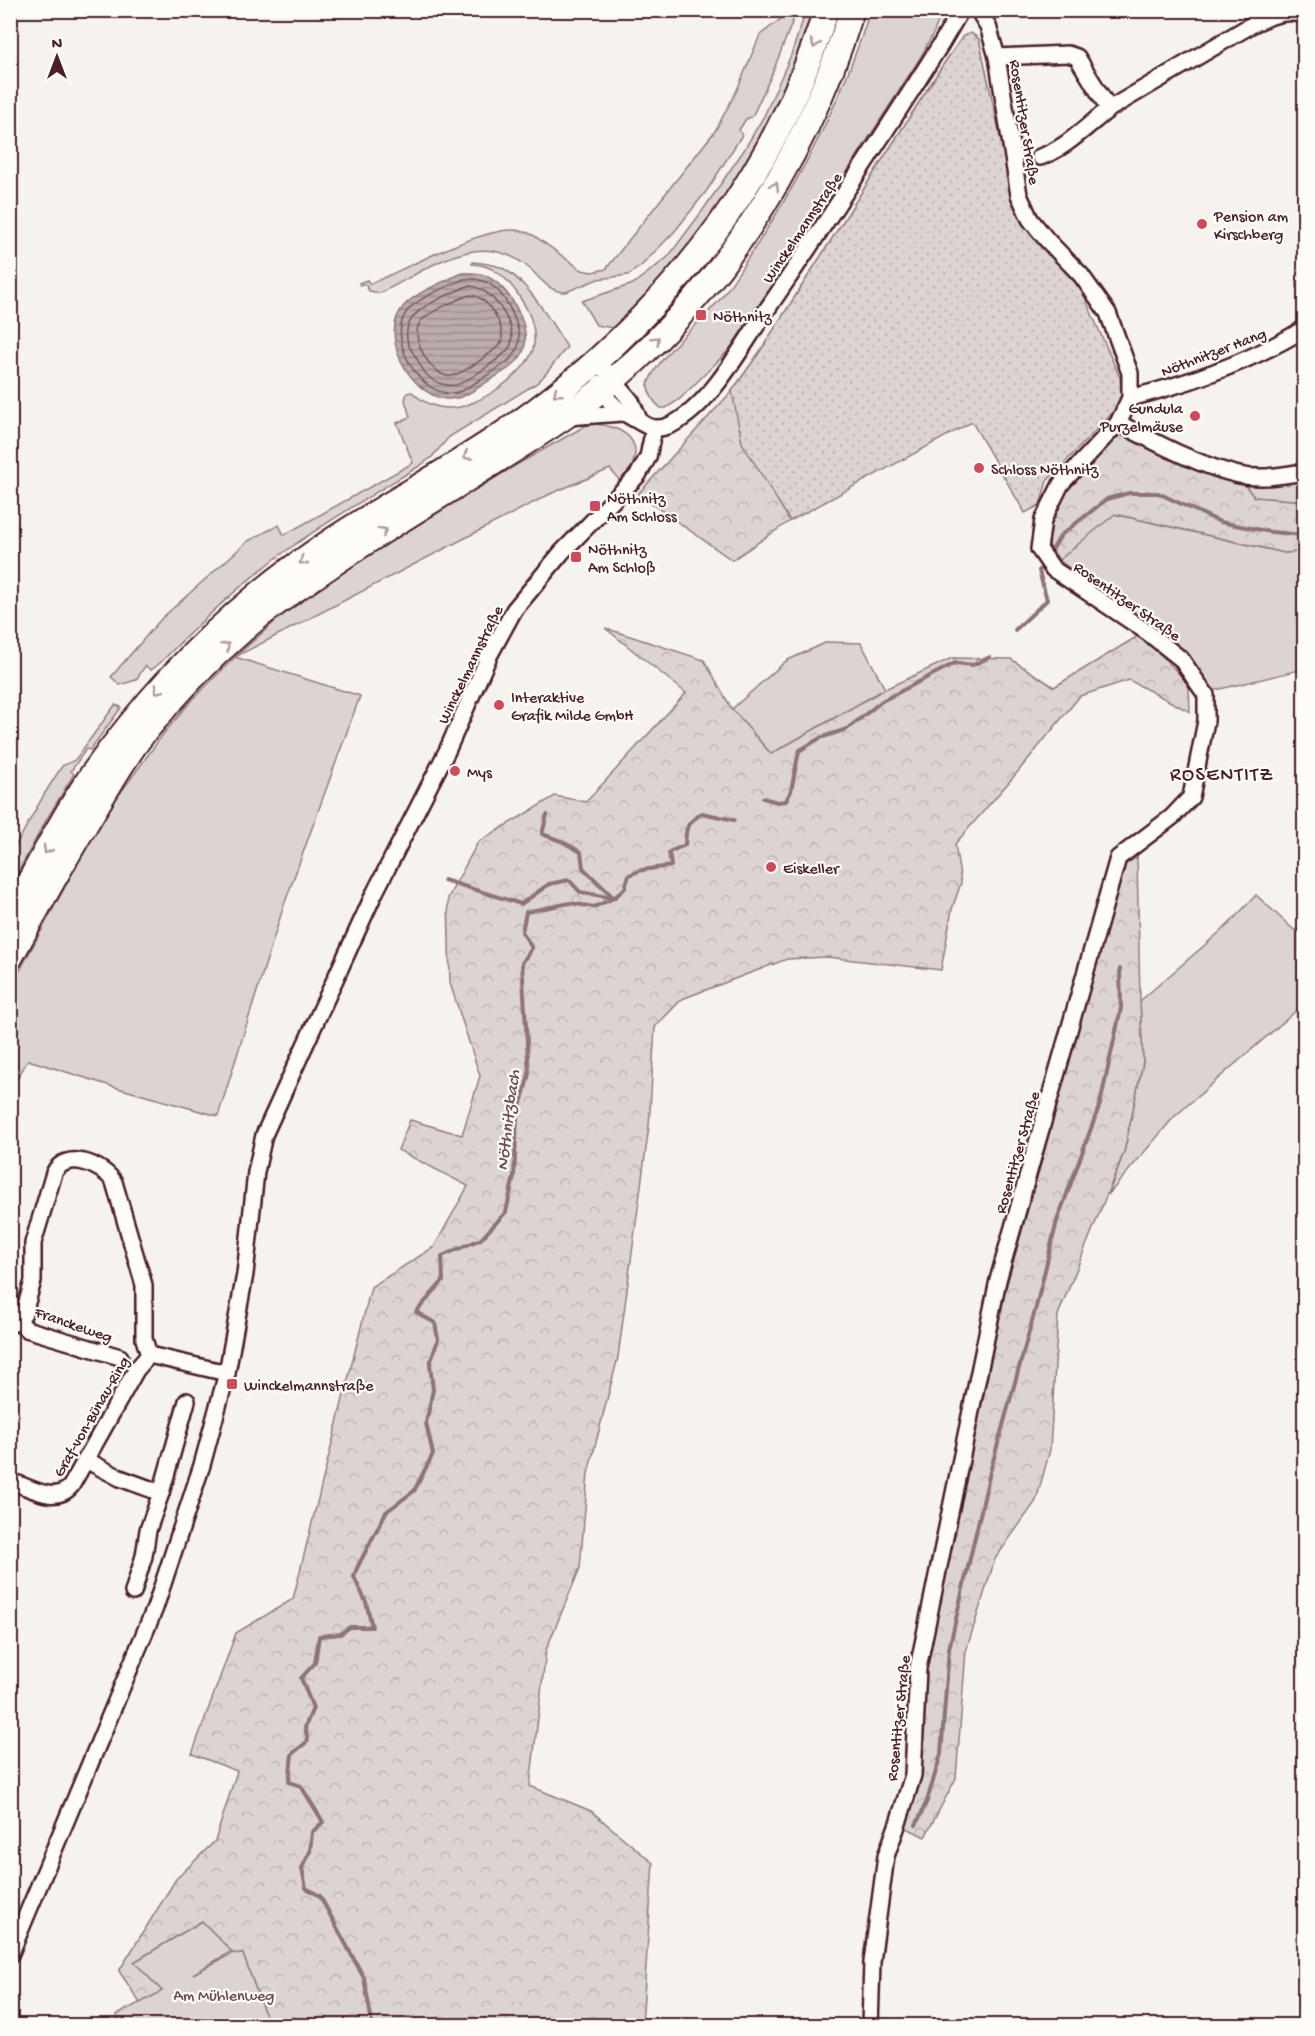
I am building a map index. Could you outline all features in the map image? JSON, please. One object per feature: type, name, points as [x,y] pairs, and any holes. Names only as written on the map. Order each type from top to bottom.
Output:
[{"type":"main road","points":[[10,918],[90,778],[161,686],[216,631],[262,591],[331,541],[517,424],[557,393],[648,310],[727,213],[752,176],[803,78],[826,10]]},
{"type":"main road","points":[[10,958],[60,865],[142,735],[188,684],[243,629],[372,537],[564,418],[637,359],[688,306],[740,240],[787,165],[832,67],[852,10]]},
{"type":"street","name":"Winckelmannstraße","points":[[10,1955],[154,1608],[202,1465],[227,1373],[245,1274],[256,1173],[264,1135],[374,894],[447,751],[489,656],[514,610],[549,566],[638,475],[648,458],[647,425],[671,425],[687,415],[721,378],[825,224],[942,44],[961,10]]},
{"type":"street","name":"Rosentitzer Straße","points":[[870,2025],[872,1962],[886,1856],[913,1775],[918,1668],[998,1280],[1118,858],[1172,817],[1191,797],[1206,721],[1206,695],[1181,659],[1147,632],[1053,569],[1039,549],[1043,520],[1061,484],[1118,423],[1130,398],[1130,374],[1108,313],[1081,275],[1030,219],[1019,195],[997,57],[988,26],[978,10]]},
{"type":"street","points":[[1040,157],[1061,146],[1109,109],[1252,24],[1275,14],[1293,12],[1305,15]]},
{"type":"street","points":[[997,57],[1068,54],[1077,57],[1109,109]]},
{"type":"street","name":"Nöthnitzer Hang","points":[[1130,398],[1175,386],[1277,345],[1305,329]]},
{"type":"street","points":[[596,359],[622,412]]},
{"type":"street","points":[[607,384],[631,401],[647,425]]},
{"type":"street","points":[[564,418],[622,412],[647,425]]},
{"type":"street","points":[[1118,423],[1164,447],[1240,476],[1266,478],[1305,472]]},
{"type":"street","name":"Graf-von-Bünau-Ring","points":[[10,1481],[49,1495],[58,1496],[66,1493],[136,1370],[149,1355],[144,1339],[144,1285],[114,1182],[109,1174],[75,1160],[57,1166],[33,1243],[33,1281],[24,1313],[15,1322]]},
{"type":"street","name":"Franckeweg","points":[[15,1322],[26,1329],[120,1357]]},
{"type":"street","points":[[149,1355],[227,1373]]},
{"type":"street","points":[[133,1592],[144,1556],[148,1530],[187,1401]]},
{"type":"street","points":[[86,1460],[120,1478],[161,1493]]},
{"type":"green space","points":[[806,11],[819,11],[792,75],[744,166],[707,224],[669,272],[613,328],[596,325],[582,301],[633,284],[668,257],[744,150],[764,116],[791,55]]},
{"type":"green space","points":[[870,11],[942,11],[920,58],[795,253],[729,350],[680,399],[666,408],[661,408],[651,396],[648,388],[649,381],[664,358],[725,292],[789,193],[835,104],[860,43]]},
{"type":"green space","points":[[790,12],[795,15],[772,74],[752,117],[746,119],[739,130],[742,135],[708,189],[675,231],[641,266],[628,275],[598,279],[566,292],[560,292],[545,284],[529,268],[510,256],[491,251],[472,251],[434,264],[380,293],[369,291],[365,284],[360,285],[359,283],[367,280],[370,284],[468,240],[505,230],[533,235],[582,270],[592,272],[606,269],[715,131],[737,90],[760,35]]},
{"type":"green space","points":[[971,33],[979,39],[1016,210],[1029,227],[790,521],[732,560],[638,494],[732,391],[759,353],[941,68],[963,36]]},
{"type":"green space","points":[[971,33],[979,39],[1016,210],[1049,254],[1081,289],[1120,378],[1122,403],[1047,481],[1040,505],[1025,513],[972,422],[790,521],[742,443],[732,391],[759,353],[941,68],[963,36]]},
{"type":"green space","points":[[473,262],[500,267],[520,281],[538,302],[567,347],[544,376],[537,383],[449,437],[432,457],[421,465],[290,548],[222,602],[160,663],[151,670],[145,666],[136,680],[120,685],[111,677],[162,618],[248,541],[279,525],[284,535],[413,463],[397,423],[410,417],[405,400],[407,393],[412,392],[434,406],[460,407],[473,403],[499,388],[521,369],[529,359],[534,341],[533,326],[528,312],[508,281],[492,269],[472,264]]},
{"type":"green space","points":[[595,424],[612,427],[632,440],[635,456],[632,466],[620,481],[610,469],[550,494],[235,657],[279,618],[364,558],[585,426]]},
{"type":"green space","points":[[1120,432],[1241,480],[1254,497],[1304,501],[1304,551],[1285,553],[1115,514],[1059,560],[1046,541],[1051,518],[1073,480]]},
{"type":"green space","points":[[1304,475],[1304,501],[1254,497],[1241,480]]},
{"type":"green space","points":[[1114,514],[1285,553],[1304,551],[1304,669],[1216,690],[1203,683],[1101,593],[1059,560]]},
{"type":"green space","points":[[605,628],[704,660],[732,709],[771,754],[885,689],[952,658],[1011,659],[1054,687],[1138,636],[1155,648],[1189,685],[1190,712],[1129,680],[1080,696],[955,844],[961,883],[952,909],[941,970],[827,957],[787,959],[682,999],[655,1027],[649,1126],[618,1357],[588,1473],[580,1568],[546,1650],[530,1786],[591,1811],[653,1863],[642,2025],[269,2025],[243,1954],[233,1953],[202,1921],[134,1962],[162,1991],[140,2003],[119,1971],[176,1879],[215,1841],[237,1771],[192,1754],[236,1633],[293,1599],[371,1287],[434,1247],[468,1186],[398,1150],[410,1120],[462,1135],[480,1076],[450,983],[448,898],[478,842],[555,796],[586,802],[686,693]]},
{"type":"green space","points":[[827,642],[861,643],[885,689],[771,754],[732,709],[786,661]]},
{"type":"green space","points":[[235,657],[360,696],[284,905],[218,1116],[28,1060],[11,1089],[11,987],[88,844],[116,799],[164,733],[192,700]]},
{"type":"green space","points":[[115,705],[121,707],[120,709],[90,750],[86,749],[71,771],[74,774],[11,885],[11,854],[45,793],[62,766],[75,760]]},
{"type":"green space","points":[[1137,857],[1143,1062],[1124,1152],[1058,1315],[1050,1450],[1036,1501],[995,1559],[966,1651],[956,1778],[925,1837],[905,1827],[920,1778],[926,1669],[1007,1284],[1087,999],[1121,867]]},
{"type":"green space","points":[[1256,895],[1294,930],[1304,927],[1304,1004],[1174,1117],[1108,1195],[1124,1152],[1143,1062],[1140,1001],[1229,924]]},
{"type":"green space","name":"Am Mühlenweg","points":[[202,1921],[232,1951],[193,1974],[233,1953],[243,1954],[269,2025],[121,2025],[116,2015],[162,1991],[134,1962]]},
{"type":"water","points":[[462,273],[484,275],[493,280],[510,297],[522,320],[525,344],[519,359],[506,370],[467,394],[446,399],[433,395],[410,376],[396,348],[394,333],[396,319],[408,302],[422,292]]},
{"type":"waterway","name":"Nöthnitzbach","points":[[1048,557],[1061,535],[1107,499],[1129,493],[1158,493],[1220,522],[1271,532],[1304,535]]},
{"type":"waterway","name":"Nöthnitzbach","points":[[1015,630],[1047,600],[1039,571],[1044,563]]},
{"type":"waterway","name":"Nöthnitzbach","points":[[763,798],[777,802],[786,801],[791,791],[799,751],[820,738],[847,729],[882,701],[955,663],[973,665],[990,657]]},
{"type":"waterway","name":"Nöthnitzbach","points":[[547,815],[542,834],[581,852],[583,868],[614,898],[625,888],[629,875],[642,870],[671,866],[669,852],[685,845],[688,826],[702,813],[734,820]]},
{"type":"waterway","points":[[444,880],[521,904],[549,884],[569,880],[580,892],[613,898]]},
{"type":"waterway","name":"Nöthnitzbach","points":[[371,2026],[364,1978],[320,1896],[306,1888],[302,1868],[310,1852],[312,1832],[323,1822],[301,1786],[289,1782],[292,1754],[308,1741],[305,1727],[313,1708],[301,1678],[315,1663],[319,1636],[340,1634],[350,1627],[372,1627],[366,1602],[354,1577],[357,1568],[386,1512],[414,1491],[433,1454],[426,1423],[433,1390],[430,1364],[438,1339],[435,1323],[416,1312],[443,1281],[442,1256],[481,1239],[506,1212],[514,1176],[517,1118],[529,1074],[522,963],[532,948],[522,932],[526,912],[570,903],[594,907],[614,898]]},
{"type":"waterway","points":[[916,1825],[927,1801],[941,1754],[949,1649],[990,1472],[1036,1307],[1057,1221],[1100,1104],[1121,1008],[1120,969]]},
{"type":"place","name":"Pension am Kirschberg","points":[[1202,224]]},
{"type":"place","name":"Nöthnitz","points":[[701,315]]},
{"type":"place","name":"Gundula Purzelmäuse","points":[[1195,416]]},
{"type":"place","name":"Schloss Nöthnitz","points":[[979,468]]},
{"type":"place","name":"Nöthnitz Am Schloss","points":[[595,506]]},
{"type":"place","name":"Nöthnitz Am Schloß","points":[[576,557]]},
{"type":"place","name":"Interaktive Grafik Milde GmbH","points":[[499,705]]},
{"type":"place","name":"Mys","points":[[455,771]]},
{"type":"place","name":"Eiskeller","points":[[771,867]]},
{"type":"place","name":"Winckelmannstraße","points":[[232,1384]]},
{"type":"district","name":"ROSENTITZ","points":[[1222,773]]}]
